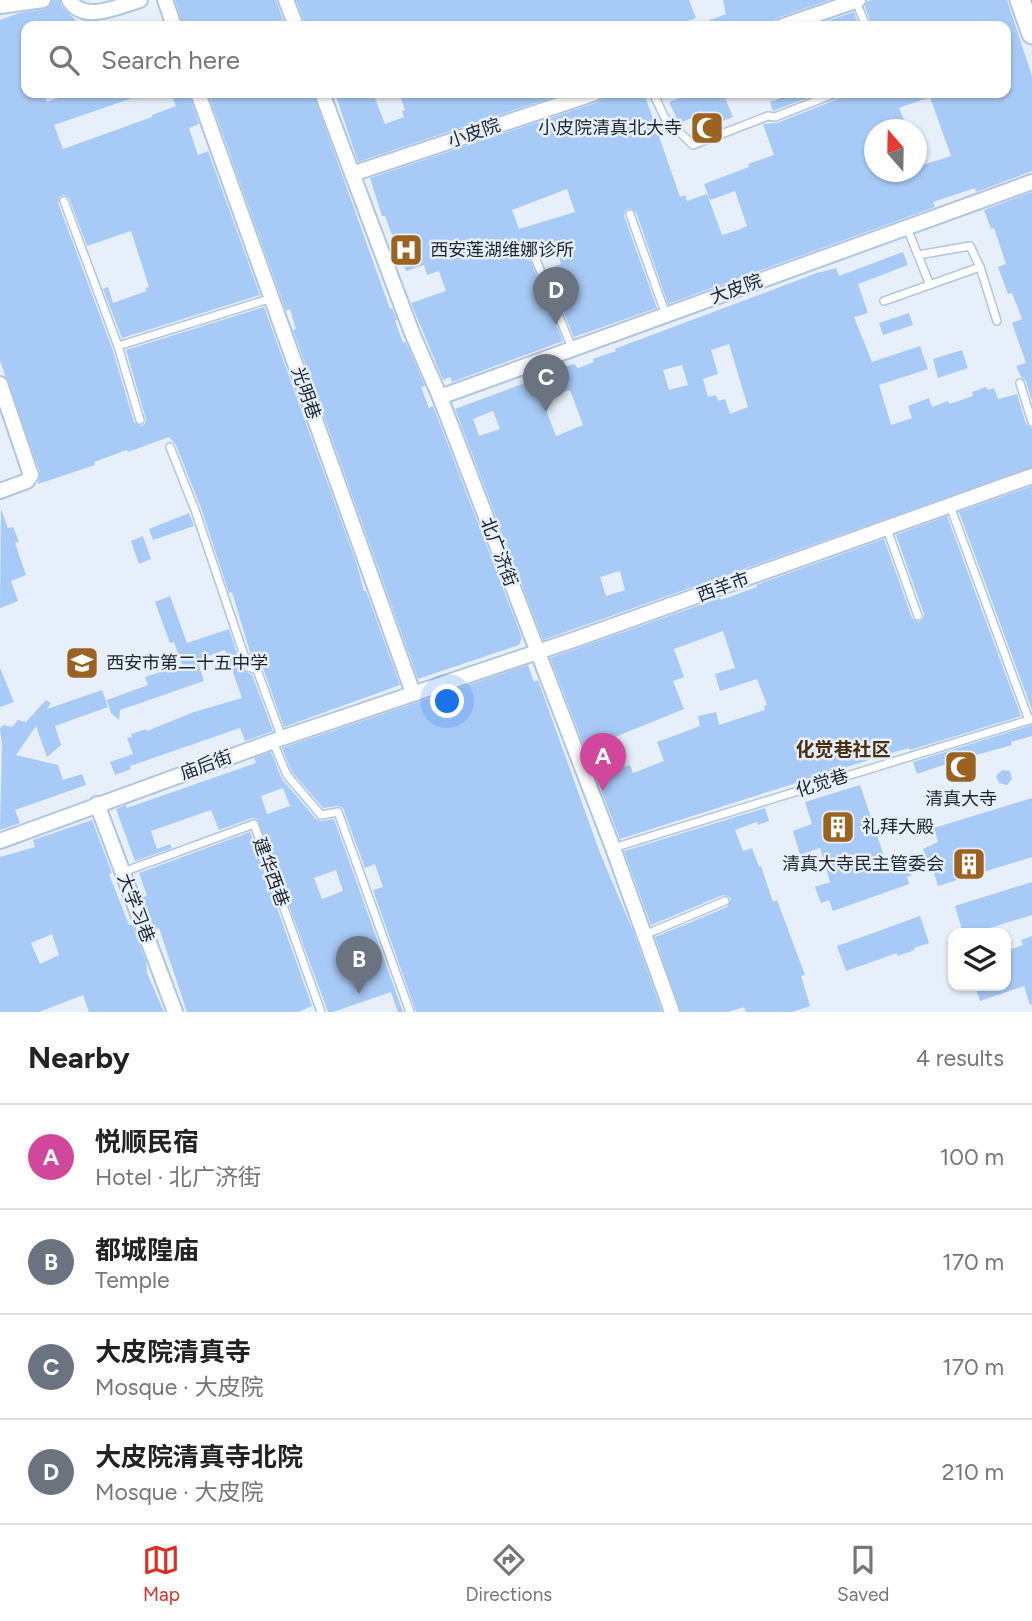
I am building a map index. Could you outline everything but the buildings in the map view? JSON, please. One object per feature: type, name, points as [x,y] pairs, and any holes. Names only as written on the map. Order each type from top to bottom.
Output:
[{"type":"street","points":[[0,6],[43,0]]},
{"type":"street","points":[[69,0],[75,9],[92,13],[141,0]]},
{"type":"street","points":[[165,0],[172,21]]},
{"type":"street","points":[[286,0],[294,21]]},
{"type":"street","points":[[1020,0],[1032,34]]},
{"type":"street","points":[[796,21],[848,1]]},
{"type":"street","name":"光明巷","points":[[200,98],[412,693]]},
{"type":"street","name":"北广济街","points":[[324,98],[412,333],[440,397],[613,848],[672,1012]]},
{"type":"street","name":"小皮院","points":[[352,174],[560,98]]},
{"type":"street","name":"大皮院","points":[[440,397],[1032,182]]},
{"type":"street","points":[[0,384],[31,475],[27,481],[0,491]]},
{"type":"street","name":"西羊市","points":[[412,693],[537,652],[1032,476]]},
{"type":"street","name":"庙后街","points":[[0,841],[277,739],[412,693]]},
{"type":"street","name":"大学习巷","points":[[97,804],[176,1012]]},
{"type":"lane","points":[[848,1],[857,4],[864,21]]},
{"type":"lane","points":[[655,98],[665,118],[693,145],[822,98]]},
{"type":"lane","points":[[64,201],[118,345],[141,420]]},
{"type":"lane","points":[[630,214],[666,314]]},
{"type":"lane","points":[[907,227],[930,285]]},
{"type":"lane","points":[[918,254],[970,246],[980,267],[997,321]]},
{"type":"lane","points":[[534,255],[572,348]]},
{"type":"lane","points":[[884,301],[980,267]]},
{"type":"lane","points":[[118,345],[273,298]]},
{"type":"lane","points":[[1020,383],[1032,422]]},
{"type":"lane","points":[[170,447],[195,510],[248,667],[257,670],[287,775],[321,815],[338,812],[410,1012]]},
{"type":"lane","points":[[950,506],[1031,719]]},
{"type":"lane","points":[[887,529],[918,616]]},
{"type":"lane","name":"化觉巷","points":[[613,848],[1031,719]]},
{"type":"lane","name":"建华西巷","points":[[123,873],[254,824],[321,1012]]},
{"type":"lane","points":[[643,935],[725,901]]},
{"type":"place","name":"小皮院清真北大寺","points":[[707,128]]},
{"type":"place","name":"西安莲湖维娜诊所","points":[[406,250]]},
{"type":"place","name":"大皮院清真寺北院","points":[[556,325]]},
{"type":"place","name":"大皮院清真寺","points":[[546,412]]},
{"type":"place","name":"西安市第二十五中学","points":[[82,663]]},
{"type":"place","name":"清真大寺","points":[[961,767]]},
{"type":"place","name":"悦顺民宿","points":[[603,791]]},
{"type":"place","name":"礼拜大殿","points":[[838,827]]},
{"type":"place","name":"清真大寺民主管委会","points":[[969,864]]},
{"type":"place","name":"都城隍庙","points":[[359,994]]},
{"type":"district","name":"化觉巷社区","points":[[843,749]]}]
